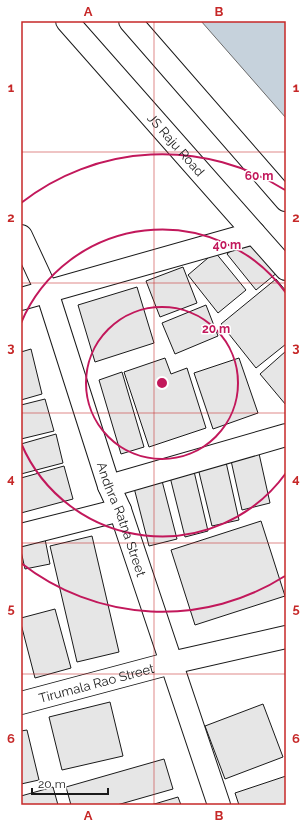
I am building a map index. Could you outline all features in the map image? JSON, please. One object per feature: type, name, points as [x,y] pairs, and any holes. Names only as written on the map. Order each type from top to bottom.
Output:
[{"type":"street","name":"JS Raju Road","points":[[67,21],[286,269]]},
{"type":"street","points":[[130,21],[286,200]]},
{"type":"street","points":[[21,299],[254,233]]},
{"type":"street","name":"Andhra Ratna Street","points":[[21,236],[47,292],[109,486],[120,510],[219,805]]},
{"type":"street","points":[[109,486],[286,435]]},
{"type":"street","points":[[21,535],[120,510]]},
{"type":"street","name":"Tirumala Rao Street","points":[[21,703],[171,663],[286,637]]},
{"type":"shaded area","points":[[201,21],[286,21],[286,118]]},
{"type":"building","points":[[248,236],[278,272],[256,290],[227,254]]},
{"type":"building","points":[[215,252],[246,290],[218,313],[188,275]]},
{"type":"building","points":[[183,267],[197,303],[160,317],[146,281]]},
{"type":"building","points":[[276,279],[286,291],[286,344],[256,368],[221,324]]},
{"type":"building","points":[[137,287],[154,343],[95,362],[78,305]]},
{"type":"building","points":[[206,305],[218,336],[175,354],[162,323]]},
{"type":"building","points":[[31,349],[42,394],[21,400],[21,352]]},
{"type":"building","points":[[286,351],[286,405],[260,374]]},
{"type":"building","points":[[165,358],[171,374],[187,368],[206,428],[149,447],[124,372]]},
{"type":"building","points":[[239,358],[258,413],[213,429],[194,373]]},
{"type":"building","points":[[122,372],[144,447],[121,454],[99,380]]},
{"type":"building","points":[[45,399],[54,431],[21,439],[21,405]]},
{"type":"building","points":[[56,434],[63,463],[21,474],[21,444]]},
{"type":"building","points":[[258,449],[270,503],[242,510],[230,456]]},
{"type":"building","points":[[226,462],[239,520],[212,526],[198,468]]},
{"type":"building","points":[[64,466],[73,499],[21,513],[21,478]]},
{"type":"building","points":[[193,467],[208,531],[185,537],[169,473]]},
{"type":"building","points":[[160,473],[177,539],[149,546],[132,480]]},
{"type":"building","points":[[261,521],[285,596],[195,625],[171,550]]},
{"type":"building","points":[[92,536],[119,652],[77,662],[50,546]]},
{"type":"building","points":[[45,539],[50,564],[25,569],[21,551],[21,543]]},
{"type":"building","points":[[55,609],[71,668],[35,678],[21,624],[21,618]]},
{"type":"building","points":[[110,702],[123,756],[62,770],[49,717]]},
{"type":"building","points":[[263,704],[283,757],[225,779],[205,726]]},
{"type":"building","points":[[27,730],[39,780],[21,784],[21,731]]},
{"type":"building","points":[[164,759],[173,789],[117,805],[71,805],[66,787]]},
{"type":"building","points":[[286,776],[286,805],[239,805],[235,793]]},
{"type":"building","points":[[53,787],[58,805],[21,805],[21,796]]},
{"type":"building","points":[[178,797],[181,805],[151,805]]}]
